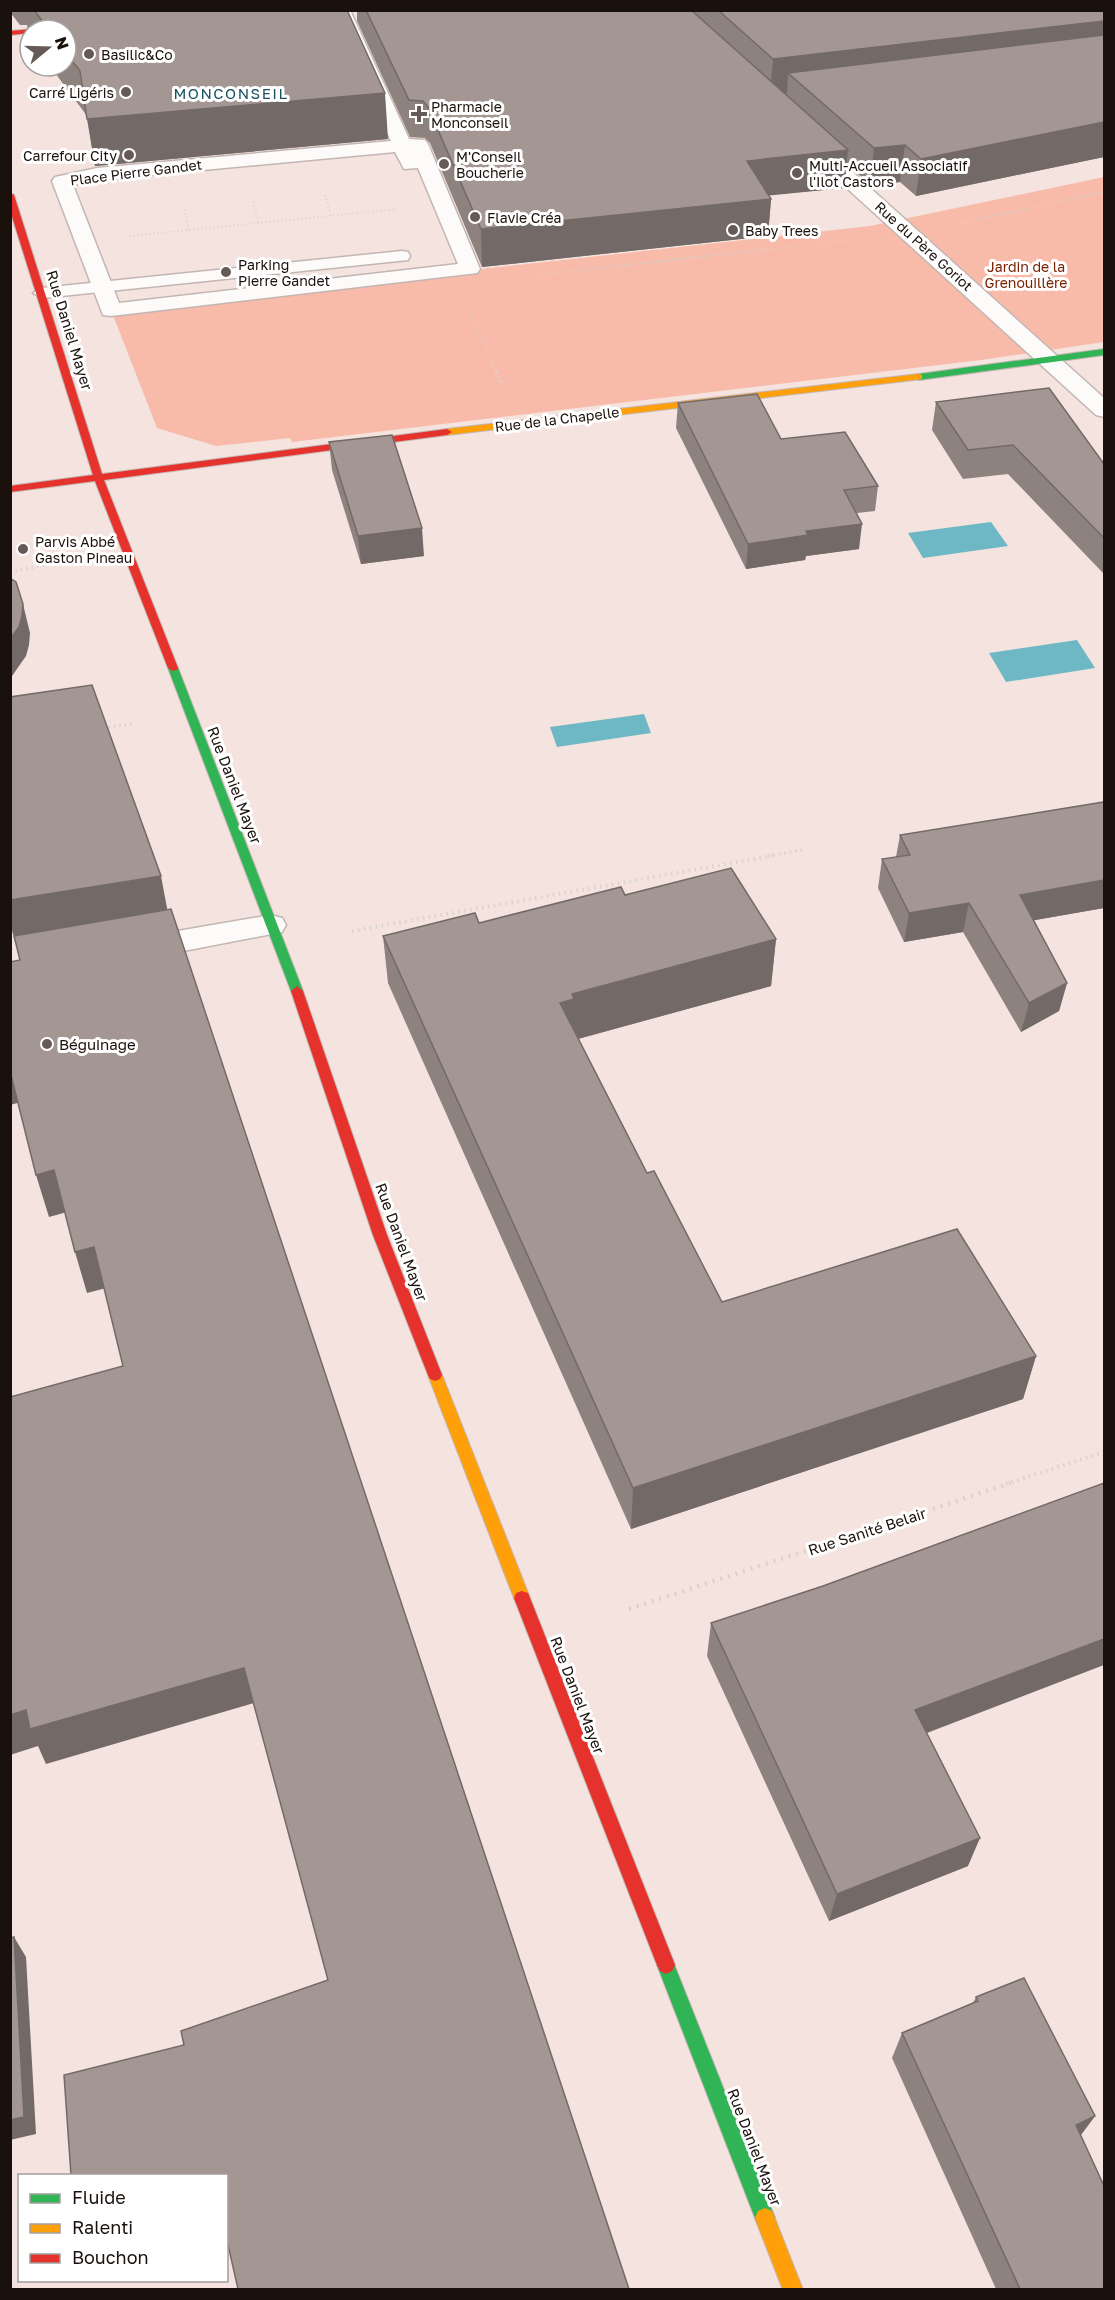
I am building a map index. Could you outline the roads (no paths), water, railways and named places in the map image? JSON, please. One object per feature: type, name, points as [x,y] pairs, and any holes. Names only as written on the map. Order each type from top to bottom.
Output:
[{"type":"main road","name":"Rue Daniel Mayer","points":[[10,195],[98,476],[290,971],[380,1235],[793,2289]]},
{"type":"main road","name":"Rue de la Chapelle","points":[[10,489],[518,423],[1052,361],[1104,352]]},
{"type":"street","points":[[341,10],[403,145],[453,270],[470,269],[418,144],[403,145]]},
{"type":"street","name":"Rue du Père Goriot","points":[[796,131],[1104,410]]},
{"type":"street","name":"Place Pierre Gandet","points":[[403,145],[97,174],[62,181],[111,310],[453,270]]},
{"type":"street","points":[[402,256],[423,253]]},
{"type":"street","points":[[105,954],[271,925]]},
{"type":"lane","points":[[42,293],[402,256]]},
{"type":"water","points":[[991,522],[1008,546],[923,558],[908,533]]},
{"type":"water","points":[[1077,640],[1095,668],[1006,682],[989,653]]},
{"type":"water","points":[[644,714],[651,733],[557,747],[550,727]]},
{"type":"place","name":"Basilic&Co","points":[[89,54]]},
{"type":"place","name":"Carré Ligéris","points":[[126,92]]},
{"type":"place","name":"Pharmacie Monconseil","points":[[419,114]]},
{"type":"place","name":"Carrefour City","points":[[129,155]]},
{"type":"place","name":"M'Conseil Boucherie","points":[[444,164]]},
{"type":"place","name":"Multi-Accueil Associatif l'Ilot Castors","points":[[797,173]]},
{"type":"place","name":"Flavie Créa","points":[[475,217]]},
{"type":"place","name":"Baby Trees","points":[[733,230]]},
{"type":"place","name":"Parking Pierre Gandet","points":[[226,272]]},
{"type":"place","name":"Parvis Abbé Gaston Pineau","points":[[23,549]]},
{"type":"place","name":"Béguinage","points":[[47,1044]]},
{"type":"district","name":"MONCONSEIL","points":[[231,93]]},
{"type":"park label","name":"Jardin de la Grenouillère","points":[[1026,274]]}]
